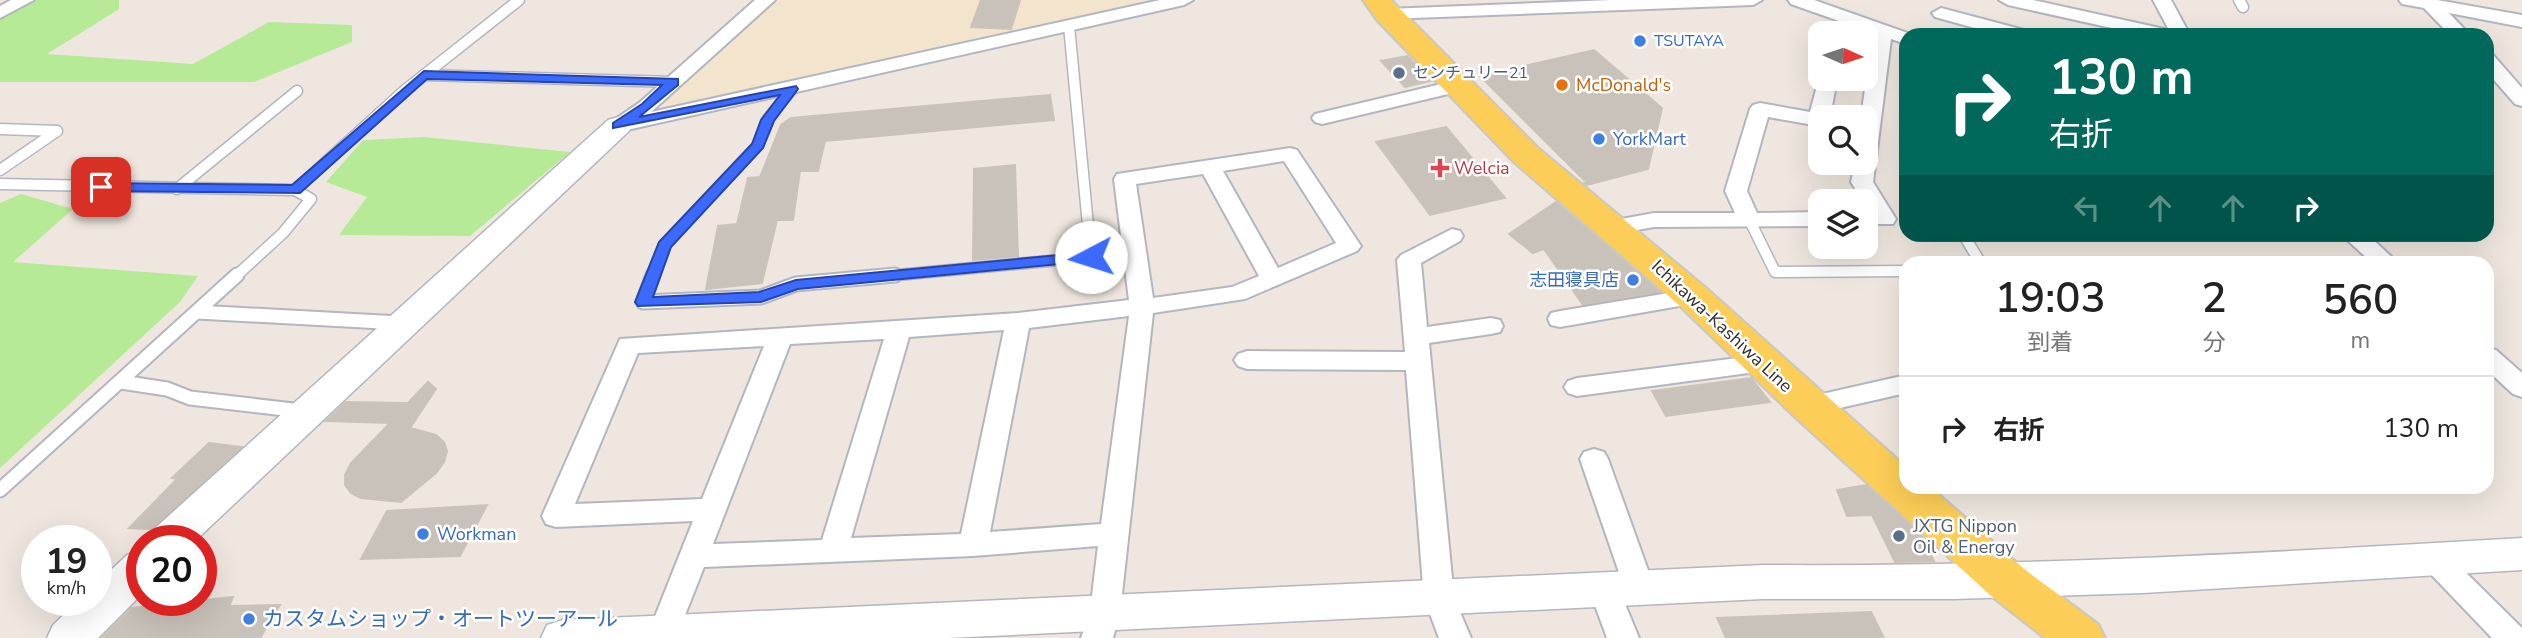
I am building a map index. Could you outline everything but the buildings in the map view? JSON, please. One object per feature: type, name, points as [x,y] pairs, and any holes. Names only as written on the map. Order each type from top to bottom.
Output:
[{"type":"main road","name":"Ichikawa-Kashiwa Line","points":[[1382,7],[1526,155],[1614,227],[1693,297],[1762,364],[1899,486]]},
{"type":"main road","name":"Ichikawa-Kashiwa Line","points":[[1908,494],[2007,582],[2081,638]]},
{"type":"street","points":[[0,13],[25,0]]},
{"type":"street","points":[[185,525],[618,126],[646,107],[766,0]]},
{"type":"street","points":[[618,126],[1184,0]]},
{"type":"street","points":[[1382,7],[1753,0]]},
{"type":"street","points":[[1797,0],[1899,36]]},
{"type":"street","points":[[2008,0],[2083,8],[2146,28]]},
{"type":"street","points":[[2162,0],[2177,28]]},
{"type":"street","points":[[2408,0],[2444,4],[2522,21]]},
{"type":"street","points":[[2444,4],[2457,28]]},
{"type":"street","points":[[1941,13],[1966,28]]},
{"type":"street","points":[[1878,47],[1883,31]]},
{"type":"street","points":[[2494,68],[2522,100]]},
{"type":"street","points":[[1322,118],[1458,86]]},
{"type":"street","points":[[1749,219],[1736,191],[1760,108],[1819,120],[1825,91]]},
{"type":"street","points":[[713,509],[556,516],[629,345],[1018,321],[1142,307],[1237,294],[1349,246],[1290,154],[1125,179],[1142,307],[1101,625]]},
{"type":"street","points":[[1210,167],[1272,280]]},
{"type":"street","points":[[1863,175],[1862,182],[1885,219]]},
{"type":"street","points":[[1614,227],[1654,220],[1808,219]]},
{"type":"street","points":[[1452,236],[1409,260],[1439,598],[1455,638]]},
{"type":"street","points":[[2361,242],[2378,256]]},
{"type":"street","points":[[1560,319],[1693,297]]},
{"type":"street","points":[[973,545],[1018,321]]},
{"type":"street","points":[[1247,360],[1417,349],[1491,326]]},
{"type":"street","points":[[833,550],[899,330]]},
{"type":"street","points":[[644,635],[694,556],[780,337]]},
{"type":"street","points":[[1577,387],[1762,364]]},
{"type":"street","points":[[2494,364],[2522,388]]},
{"type":"street","points":[[1808,406],[1899,390]]},
{"type":"street","points":[[1594,459],[1621,588],[1623,638]]},
{"type":"street","points":[[694,556],[973,545],[1113,534]]},
{"type":"street","points":[[563,638],[1101,625],[1439,598],[1621,588],[1763,582],[2007,582],[2522,554]]},
{"type":"street","points":[[2435,559],[2512,638]]},
{"type":"street","points":[[69,638],[126,583]]},
{"type":"lane","points":[[295,190],[424,75],[519,0]]},
{"type":"lane","points":[[792,89],[767,120],[758,145],[664,245],[643,302],[761,297],[796,285],[1091,257],[1069,26]]},
{"type":"lane","points":[[424,75],[674,82]]},
{"type":"lane","points":[[177,189],[297,91]]},
{"type":"lane","points":[[0,129],[57,131],[0,170]]},
{"type":"lane","points":[[0,184],[295,190],[311,199],[283,233],[0,490]]},
{"type":"lane","points":[[1749,219],[1775,272],[1899,271]]},
{"type":"lane","points":[[197,312],[404,324]]},
{"type":"lane","points":[[121,382],[167,389],[190,398],[309,411]]},
{"type":"shaded area","points":[[773,0],[1142,0],[1141,4],[670,110],[658,103]]},
{"type":"green space","points":[[37,0],[119,0],[119,9],[47,54],[193,64],[269,22],[352,25],[352,42],[254,82],[0,82],[0,19]]},
{"type":"green space","points":[[424,137],[570,152],[470,236],[339,235],[367,197],[326,182],[363,140]]},
{"type":"green space","points":[[21,194],[73,209],[13,262],[198,276],[180,302],[0,468],[0,203]]},
{"type":"place","name":"TSUTAYA","points":[[1640,41]]},
{"type":"place","name":"センチュリー21","points":[[1399,73]]},
{"type":"place","name":"McDonald's","points":[[1562,85]]},
{"type":"place","name":"YorkMart","points":[[1599,139]]},
{"type":"place","name":"Welcia","points":[[1440,168]]},
{"type":"place","name":"志田寝具店","points":[[1633,280]]},
{"type":"place","name":"Workman","points":[[423,534]]},
{"type":"place","name":"JXTG Nippon Oil & Energy","points":[[1899,536]]},
{"type":"place","name":"カスタムショップ・オートツーアール","points":[[249,619]]},
{"type":"route","points":[[101,187],[295,190],[424,75],[674,82],[646,107],[618,126],[792,89],[767,120],[758,145],[664,245],[643,302],[761,297],[796,285],[1091,257]]}]
